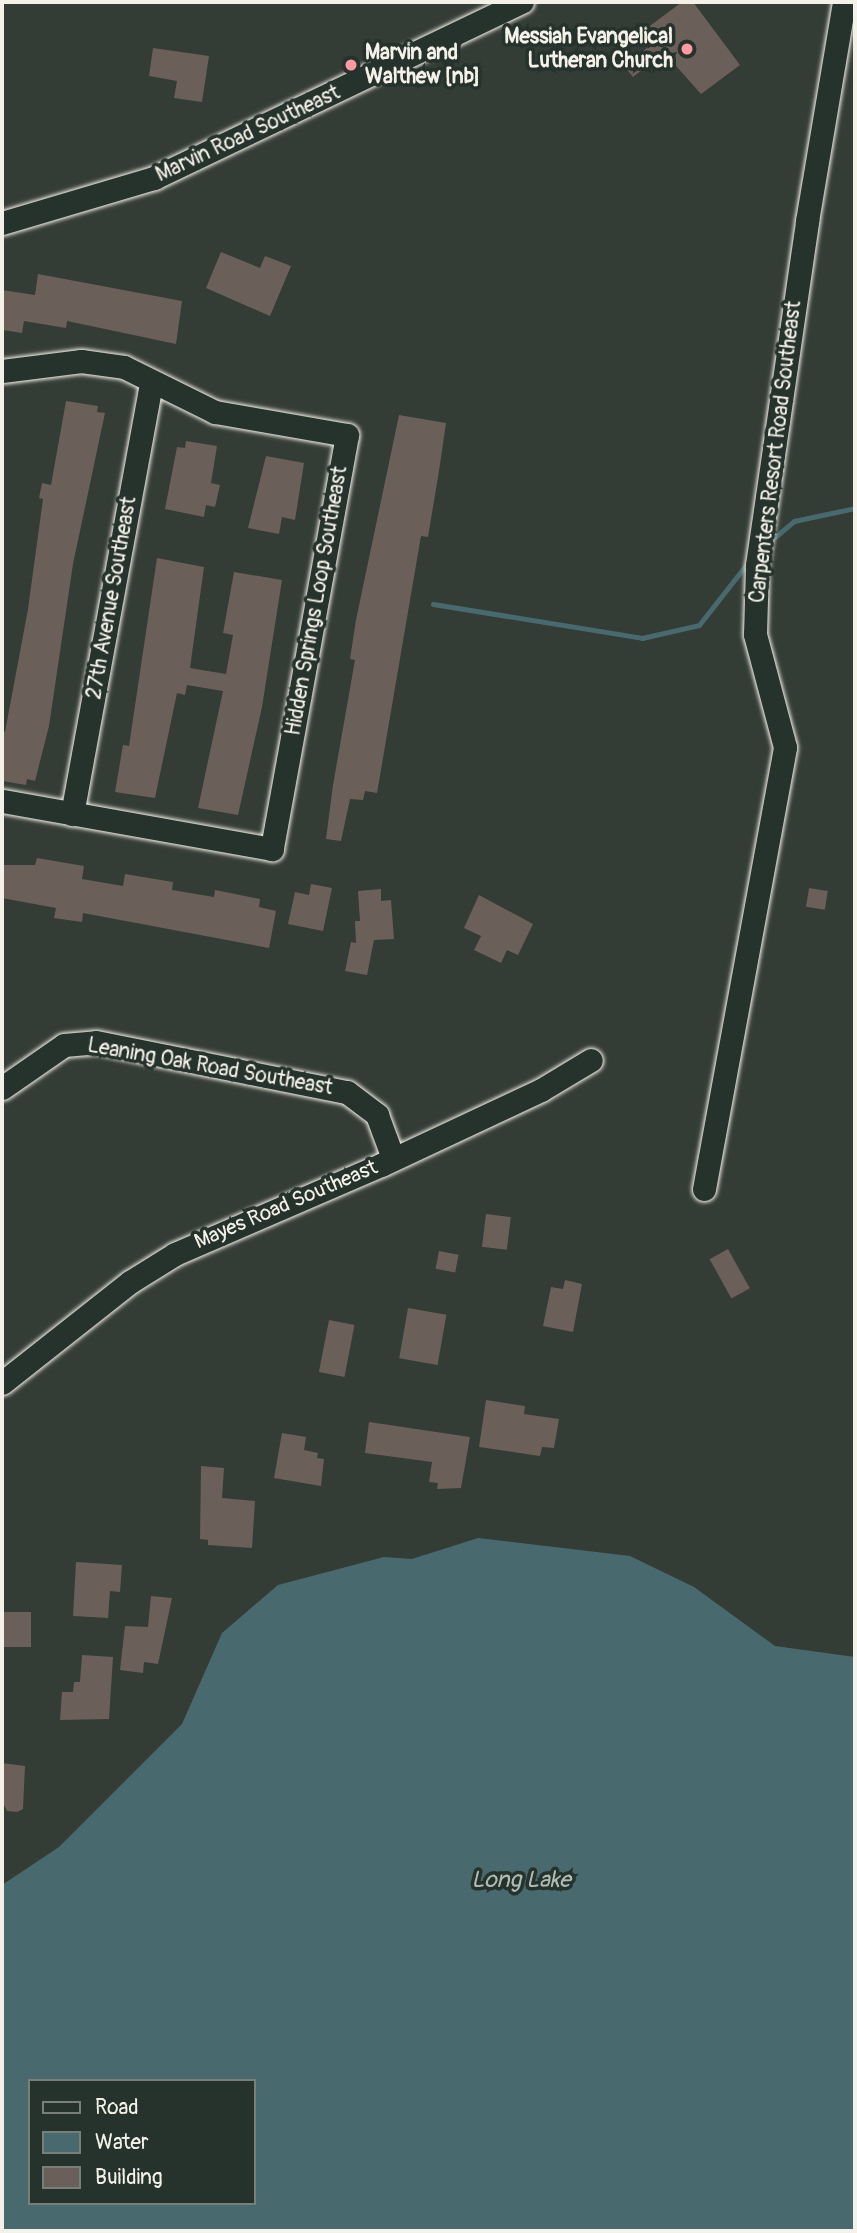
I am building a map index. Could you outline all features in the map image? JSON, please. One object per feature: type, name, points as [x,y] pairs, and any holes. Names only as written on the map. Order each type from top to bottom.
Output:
[{"type":"street","name":"Marvin Road Southeast","points":[[2,223],[154,178],[522,2]]},
{"type":"street","name":"Carpenters Resort Road Southeast","points":[[704,1189],[785,747],[755,635],[757,565],[807,221],[844,2]]},
{"type":"street","name":"Hidden Springs Loop Southeast","points":[[2,371],[81,361],[124,367],[215,412],[347,435],[272,849],[2,801]]},
{"type":"street","name":"27th Avenue Southeast","points":[[72,814],[152,382]]},
{"type":"street","name":"Leaning Oak Road Southeast","points":[[2,1088],[64,1045],[96,1042],[347,1092],[377,1115],[393,1158]]},
{"type":"street","name":"Mayes Road Southeast","points":[[2,1383],[130,1282],[175,1254],[541,1090],[591,1060]]},
{"type":"water","name":"Long Lake","points":[[478,1538],[630,1556],[694,1587],[775,1646],[855,1657],[855,2231],[2,2231],[2,1885],[59,1847],[182,1724],[222,1633],[278,1585],[384,1557],[412,1559]]},
{"type":"building","name":"Messiah Evangelical Lutheran Church","points":[[682,2],[693,2],[740,65],[701,94],[669,58],[660,65],[656,59],[633,77],[625,67],[648,47],[644,42],[653,36],[647,28]]},
{"type":"building","points":[[153,48],[209,56],[202,102],[174,98],[177,81],[149,76]]},
{"type":"building","points":[[221,252],[260,268],[265,256],[291,266],[270,316],[206,288]]},
{"type":"building","points":[[38,274],[182,301],[176,344],[67,321],[66,328],[24,321],[22,333],[2,330],[2,290],[35,295]]},
{"type":"building","points":[[66,401],[98,406],[97,412],[105,413],[73,564],[49,726],[35,781],[27,779],[26,785],[2,781],[2,731],[5,732],[28,609],[43,499],[39,498],[42,483],[51,485]]},
{"type":"building","points":[[399,415],[446,423],[428,537],[421,536],[377,793],[365,791],[363,800],[350,799],[341,841],[326,839],[355,660],[350,659],[356,620]]},
{"type":"building","points":[[186,441],[217,446],[211,483],[220,485],[215,507],[206,505],[204,517],[165,509],[177,447],[185,448]]},
{"type":"building","points":[[266,456],[304,463],[295,520],[282,517],[279,534],[248,528]]},
{"type":"building","points":[[157,558],[204,567],[190,668],[226,674],[233,635],[223,633],[234,572],[282,580],[262,707],[238,815],[198,808],[223,691],[187,685],[185,695],[177,693],[155,798],[115,792],[123,745],[129,746]]},
{"type":"building","points":[[37,858],[84,866],[82,879],[123,886],[125,874],[173,882],[172,890],[214,897],[215,890],[260,899],[259,907],[276,911],[269,948],[83,913],[82,922],[54,918],[56,908],[2,898],[2,865],[35,865]]},
{"type":"building","points":[[311,884],[332,888],[323,931],[288,924],[295,892],[309,895]]},
{"type":"building","points":[[809,888],[828,891],[825,910],[806,907]]},
{"type":"building","points":[[381,889],[381,901],[391,900],[394,939],[374,940],[367,975],[345,971],[351,942],[356,943],[355,921],[360,921],[358,891]]},
{"type":"building","points":[[479,895],[533,924],[518,955],[507,950],[501,963],[474,950],[481,936],[464,928]]},
{"type":"building","points":[[486,1214],[511,1217],[507,1250],[482,1247]]},
{"type":"building","points":[[728,1249],[750,1288],[731,1299],[710,1259]]},
{"type":"building","points":[[439,1251],[459,1255],[455,1272],[436,1269]]},
{"type":"building","points":[[565,1280],[582,1284],[573,1332],[543,1326],[551,1287],[563,1289]]},
{"type":"building","points":[[408,1308],[446,1315],[438,1365],[399,1358]]},
{"type":"building","points":[[329,1320],[355,1325],[344,1377],[319,1372]]},
{"type":"building","points":[[486,1400],[525,1406],[524,1414],[559,1419],[554,1448],[542,1447],[540,1456],[479,1447]]},
{"type":"building","points":[[369,1422],[470,1437],[461,1488],[437,1489],[438,1483],[429,1482],[432,1462],[365,1453]]},
{"type":"building","points":[[282,1433],[306,1437],[304,1450],[318,1453],[317,1458],[324,1459],[321,1486],[274,1478]]},
{"type":"building","points":[[201,1466],[224,1468],[222,1498],[255,1501],[252,1548],[208,1545],[208,1540],[200,1539]]},
{"type":"building","points":[[76,1562],[122,1565],[120,1592],[110,1591],[108,1618],[73,1616]]},
{"type":"building","points":[[151,1596],[172,1598],[158,1664],[144,1662],[143,1673],[120,1670],[125,1626],[148,1627]]},
{"type":"building","points":[[3,1612],[31,1612],[31,1647],[3,1647]]},
{"type":"building","points":[[82,1655],[113,1657],[109,1719],[60,1720],[62,1692],[73,1692],[74,1682],[80,1682]]},
{"type":"building","points":[[2,1763],[25,1766],[23,1809],[17,1812],[7,1811],[2,1801]]},
{"type":"waterway","points":[[775,537],[794,521],[855,508]]},
{"type":"waterway","points":[[433,604],[642,638],[699,625],[749,561]]},
{"type":"place","name":"Messiah Evangelical Lutheran Church","points":[[687,49]]},
{"type":"place","name":"Marvin and Walthew [nb]","points":[[351,65]]}]
